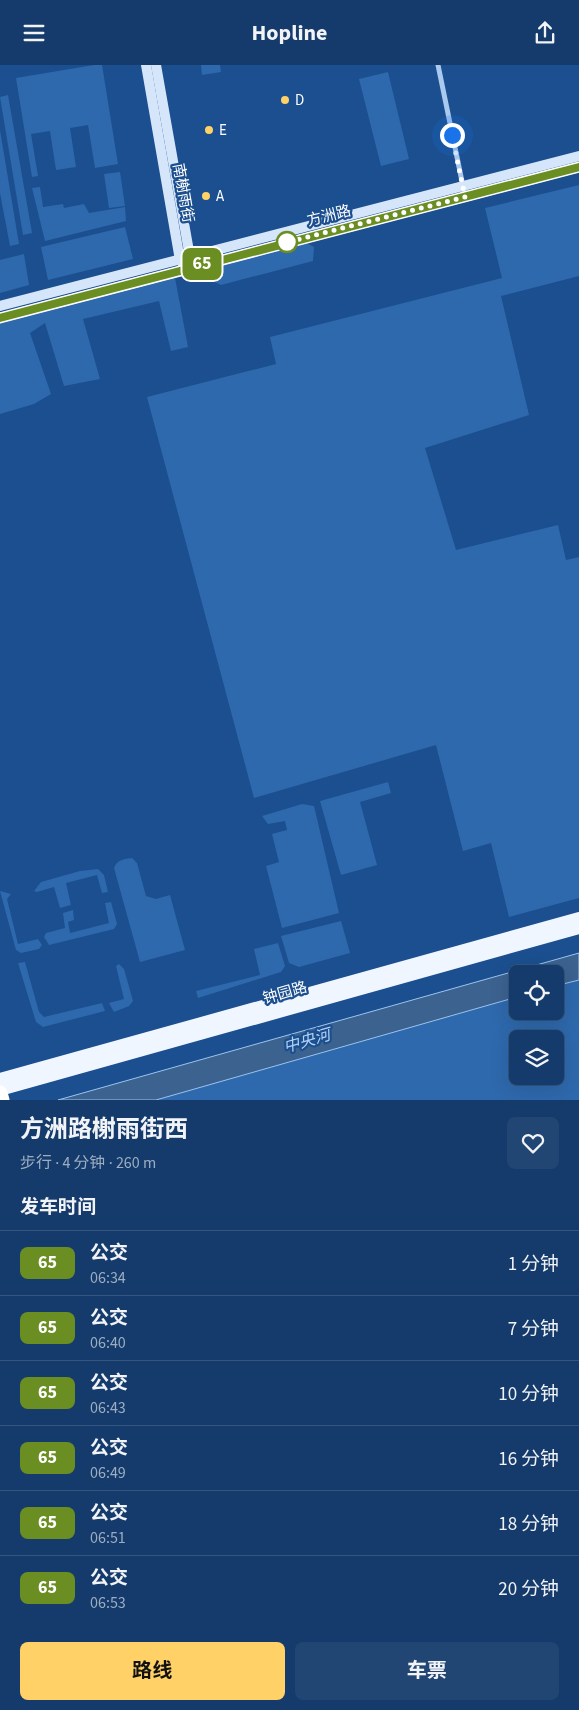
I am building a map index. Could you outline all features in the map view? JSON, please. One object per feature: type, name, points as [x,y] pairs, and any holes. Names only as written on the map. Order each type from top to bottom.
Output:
[{"type":"main road","name":"南榭雨街","points":[[146,65],[187,268]]},
{"type":"main road","name":"南榭雨街","points":[[156,65],[185,259]]},
{"type":"main road","name":"方洲路","points":[[0,318],[464,192],[579,156]]},
{"type":"main road","name":"方洲路","points":[[0,306],[185,259],[464,192],[579,167]]},
{"type":"main road","name":"钟园路","points":[[2,1088],[579,918]]},
{"type":"main road","name":"钟园路","points":[[2,1088],[579,928]]},
{"type":"street","points":[[438,65],[464,192]]},
{"type":"shaded area","points":[[102,65],[118,164],[95,168],[88,125],[70,128],[76,167],[56,170],[50,131],[31,134],[38,176],[32,177],[16,78]]},
{"type":"shaded area","points":[[201,65],[220,65],[221,72],[202,75]]},
{"type":"shaded area","points":[[388,72],[409,159],[381,166],[359,79]]},
{"type":"shaded area","points":[[8,95],[32,233],[23,235],[0,97]]},
{"type":"shaded area","points":[[0,130],[19,244],[10,246],[0,193]]},
{"type":"shaded area","points":[[120,172],[125,206],[109,208],[104,174]]},
{"type":"shaded area","points":[[579,185],[579,276],[501,296],[529,415],[425,448],[456,550],[558,525],[566,560],[579,557],[579,898],[509,917],[491,843],[463,851],[436,745],[254,798],[147,397],[276,364],[270,337],[502,278],[485,208]]},
{"type":"shaded area","points":[[40,187],[43,207],[63,204],[64,208],[84,204],[89,213],[125,207],[126,221],[45,241],[32,188]]},
{"type":"shaded area","points":[[125,227],[133,259],[48,280],[41,247]]},
{"type":"shaded area","points":[[305,242],[314,247],[313,261],[221,285],[204,277],[207,267]]},
{"type":"shaded area","points":[[24,254],[29,285],[0,293],[0,260]]},
{"type":"shaded area","points":[[175,278],[188,347],[171,351],[159,301],[83,319],[100,379],[64,386],[45,323],[30,333],[51,394],[34,404],[0,414],[0,321]]},
{"type":"shaded area","points":[[388,782],[391,793],[360,802],[377,865],[341,875],[320,801]]},
{"type":"shaded area","points":[[302,804],[314,806],[339,913],[282,928],[266,866],[279,862],[272,834],[287,830],[285,821],[268,824],[262,816]]},
{"type":"shaded area","points":[[132,858],[137,863],[146,896],[156,899],[170,895],[185,950],[140,962],[114,868],[121,860]]},
{"type":"shaded area","points":[[98,869],[104,875],[108,892],[102,893],[97,875],[66,883],[71,905],[60,908],[54,887],[37,892],[34,891],[41,882],[80,871]]},
{"type":"shaded area","points":[[0,891],[11,894],[7,899],[18,944],[38,939],[42,945],[39,949],[21,953],[16,950]]},
{"type":"shaded area","points":[[111,902],[117,924],[114,929],[49,945],[44,937],[46,933],[65,928],[63,913],[73,910],[74,920],[68,922],[70,933],[109,923],[105,903]]},
{"type":"shaded area","points":[[341,921],[350,953],[299,967],[289,963],[281,936]]},
{"type":"shaded area","points":[[278,943],[285,966],[281,972],[198,998],[196,991],[260,975],[254,949]]},
{"type":"shaded area","points":[[25,962],[39,1012],[44,1017],[102,1003],[105,1011],[43,1027],[36,1022],[18,963]]},
{"type":"shaded area","points":[[119,964],[124,969],[133,1001],[129,1006],[114,1012],[109,1003],[124,999],[116,966]]},
{"type":"shaded area","points":[[579,980],[579,1100],[156,1100],[509,999],[509,1020],[564,1020],[564,984]]},
{"type":"water","points":[[579,953],[579,980],[564,984],[564,965],[536,965]]},
{"type":"water","name":"中央河","points":[[509,973],[509,999],[156,1100],[58,1100]]},
{"type":"bus line","name":"65","points":[[0,318],[579,167]]},
{"type":"place","name":"D","points":[[285,100]]},
{"type":"place","name":"E","points":[[209,130]]},
{"type":"place","name":"A","points":[[206,196]]},
{"type":"route","points":[[287,242],[280,244],[465,197],[452,135]]}]
